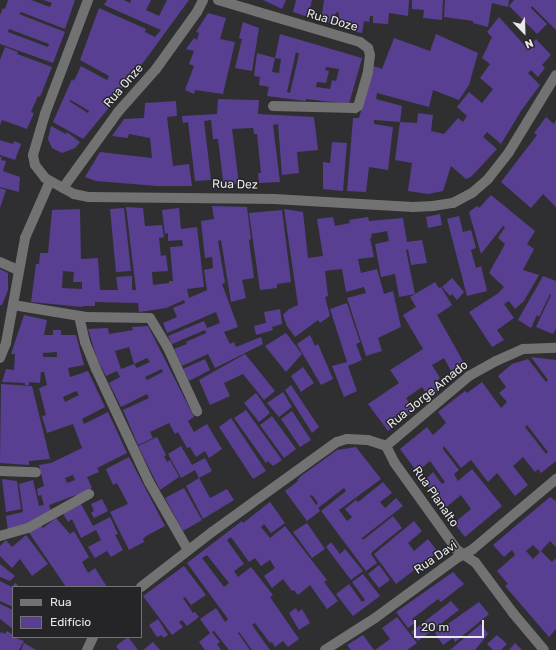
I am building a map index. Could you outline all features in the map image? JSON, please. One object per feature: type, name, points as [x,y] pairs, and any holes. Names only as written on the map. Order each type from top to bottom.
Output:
[{"type":"street","name":"Rua Dez","points":[[88,0],[45,114],[33,155],[35,165],[44,178],[74,194],[88,197],[274,199],[413,207],[453,203],[472,193],[488,178],[509,152],[556,75]]},
{"type":"street","name":"Rua Onze","points":[[64,188],[118,112],[156,69],[197,12],[203,0]]},
{"type":"street","name":"Rua Doze","points":[[218,0],[360,42],[368,48],[370,55],[368,72],[358,106],[355,108],[273,106]]},
{"type":"street","points":[[0,358],[6,343],[25,238],[50,181]]},
{"type":"street","points":[[0,262],[18,270]]},
{"type":"street","points":[[13,305],[79,316],[111,319],[145,317],[152,319],[178,367],[197,411]]},
{"type":"street","points":[[79,316],[85,342],[93,364],[109,394],[143,470],[188,550]]},
{"type":"street","name":"Rua Jorge Amado","points":[[386,446],[446,395],[476,372],[524,349],[556,348]]},
{"type":"street","points":[[142,586],[188,550],[337,442],[347,439],[368,440],[386,446]]},
{"type":"street","name":"Rua Planalto","points":[[386,446],[394,462],[457,550],[474,562],[513,613],[544,650]]},
{"type":"street","points":[[0,471],[36,472]]},
{"type":"street","name":"Rua Davi","points":[[324,650],[375,618],[463,554],[473,549],[556,479]]},
{"type":"street","points":[[0,536],[28,528],[89,494]]},
{"type":"street","points":[[88,650],[93,638]]},
{"type":"building","points":[[8,0],[31,0],[50,7],[52,3],[43,0],[75,0],[65,29],[21,12],[19,14],[65,32],[53,63],[0,44],[0,15],[3,8],[5,9]],"holes":[[[9,29],[49,44],[48,47],[8,32]]]},
{"type":"building","points":[[107,0],[124,0],[130,3],[131,0],[151,0],[146,10],[159,16],[167,0],[189,0],[140,67],[136,65],[112,104],[83,139],[53,122],[72,79],[74,81],[81,66],[107,80],[109,76],[80,60],[99,8],[146,29],[145,32],[155,37],[161,30],[104,5]],"holes":[[[71,100],[89,111],[88,113],[69,101]]]},
{"type":"building","points":[[263,0],[286,0],[282,9]]},
{"type":"building","points":[[296,0],[312,0],[308,17],[293,12]]},
{"type":"building","points":[[324,0],[409,0],[408,16],[389,13],[388,24],[373,23],[373,16],[370,16],[369,22],[364,21],[362,33],[351,31],[352,27],[337,25],[339,13],[336,12],[334,24],[321,21]]},
{"type":"building","points":[[412,0],[443,0],[442,20],[423,18],[424,10],[412,9]]},
{"type":"building","points":[[445,0],[509,0],[508,7],[492,3],[488,27],[473,23],[473,21],[444,17]]},
{"type":"building","points":[[514,0],[556,0],[556,30],[532,6],[531,8],[547,24],[537,34],[509,6]]},
{"type":"building","points":[[208,13],[226,18],[220,39],[235,42],[223,94],[195,90],[194,94],[185,90],[194,66],[189,64],[194,51],[186,49],[194,38],[197,40],[199,33],[196,32]]},
{"type":"building","points":[[499,17],[528,49],[536,39],[551,55],[542,65],[545,68],[538,77],[531,70],[528,73],[540,85],[521,111],[501,144],[487,132],[483,137],[497,149],[471,177],[466,179],[451,166],[443,191],[428,194],[408,191],[412,163],[395,160],[400,122],[417,123],[418,113],[433,115],[431,131],[444,134],[458,118],[463,122],[467,116],[457,107],[469,92],[482,103],[493,89],[480,78],[490,64],[482,58],[492,37],[487,32]]},
{"type":"building","points":[[243,22],[259,28],[252,71],[235,68],[242,39],[239,38]]},
{"type":"building","points":[[280,34],[362,58],[349,104],[267,96],[269,87],[259,85],[260,77],[254,76],[257,53],[275,58]],"holes":[[[296,52],[299,54],[290,93],[287,92]],[[275,58],[281,59],[279,73],[272,72]],[[326,67],[339,69],[336,81],[332,80],[330,89],[316,87],[317,82],[326,83],[329,71],[325,70]]]},
{"type":"building","points":[[436,34],[478,53],[469,85],[459,100],[433,90],[429,107],[377,93],[376,99],[402,106],[400,122],[374,120],[374,124],[393,127],[388,170],[369,167],[366,192],[347,191],[353,118],[359,118],[373,66],[382,69],[394,38],[430,51]]},
{"type":"building","points":[[5,47],[18,52],[17,54],[52,67],[40,97],[38,96],[31,112],[34,113],[27,129],[2,120],[0,125],[0,60]]},
{"type":"building","points":[[218,99],[259,100],[258,114],[314,117],[318,150],[297,152],[299,173],[282,175],[278,124],[273,125],[280,182],[259,183],[258,173],[261,173],[257,134],[254,134],[253,128],[232,129],[239,184],[218,185],[218,180],[223,180],[218,139],[213,139],[211,120],[204,121],[211,180],[195,181],[188,122],[183,123],[182,116],[217,114]]},
{"type":"building","points":[[176,101],[177,116],[167,117],[173,166],[189,164],[192,186],[157,186],[96,181],[85,177],[100,152],[152,158],[150,138],[129,134],[128,138],[112,136],[124,119],[144,118],[145,103]]},
{"type":"building","points":[[546,117],[554,124],[556,120],[556,207],[543,194],[531,208],[501,182],[537,135],[534,133]]},
{"type":"building","points":[[51,126],[66,134],[67,132],[80,142],[75,148],[62,153],[52,148],[48,139]]},
{"type":"building","points":[[0,140],[13,144],[14,141],[21,144],[15,160],[0,155]]},
{"type":"building","points":[[332,142],[347,143],[343,191],[323,189],[323,162],[330,163]]},
{"type":"building","points":[[0,157],[2,157],[1,160],[6,161],[3,171],[20,177],[19,192],[0,187]]},
{"type":"building","points":[[0,188],[6,190],[0,208]]},
{"type":"building","points":[[491,195],[535,231],[527,244],[534,249],[523,270],[539,275],[524,301],[515,309],[509,301],[504,304],[514,318],[497,330],[504,340],[492,347],[469,312],[497,294],[504,287],[489,273],[505,244],[498,238],[505,227],[503,226],[481,254],[469,212],[477,206],[479,208]]},
{"type":"building","points":[[212,206],[247,207],[251,239],[249,240],[254,278],[242,280],[246,298],[231,302],[221,240],[218,241],[225,283],[222,284],[238,327],[224,332],[230,344],[234,342],[236,347],[261,337],[263,344],[215,368],[208,354],[182,366],[174,349],[187,344],[186,342],[206,333],[205,330],[172,344],[168,336],[204,321],[207,328],[220,323],[216,312],[167,333],[163,323],[177,317],[173,308],[185,303],[184,300],[166,308],[139,312],[138,303],[95,302],[95,306],[83,307],[31,302],[36,264],[39,264],[40,253],[48,253],[52,210],[80,209],[81,259],[98,258],[100,290],[118,290],[116,277],[132,276],[132,290],[136,290],[126,207],[143,208],[145,226],[162,225],[164,237],[159,238],[161,256],[166,255],[168,271],[152,272],[153,285],[173,281],[170,247],[183,246],[182,240],[168,241],[168,233],[165,234],[162,210],[179,208],[181,229],[197,227],[204,287],[187,289],[189,298],[207,290],[204,270],[213,268],[212,257],[205,258],[201,221],[214,219]],"holes":[[[63,271],[74,272],[73,282],[82,282],[82,289],[62,288]]]},
{"type":"building","points":[[124,208],[131,271],[116,272],[110,209]]},
{"type":"building","points":[[284,209],[303,212],[308,258],[323,256],[317,219],[333,217],[335,226],[350,223],[349,220],[368,217],[369,221],[403,218],[407,242],[422,240],[427,263],[411,265],[408,249],[406,250],[415,294],[399,297],[395,274],[381,277],[375,244],[389,241],[387,231],[371,234],[372,237],[370,238],[374,257],[358,259],[361,273],[377,269],[384,294],[393,291],[401,327],[378,338],[382,351],[366,356],[347,298],[366,293],[364,287],[346,292],[342,269],[325,271],[328,296],[325,297],[330,316],[320,323],[318,320],[295,337],[287,326],[283,315],[289,309],[298,305]]},
{"type":"building","points":[[282,210],[291,282],[277,284],[277,288],[260,290],[249,213]]},
{"type":"building","points":[[440,214],[442,225],[428,228],[426,217]]},
{"type":"building","points":[[459,216],[463,232],[471,230],[476,248],[471,250],[476,268],[481,266],[487,291],[467,296],[447,219]]},
{"type":"building","points":[[0,269],[8,273],[8,290],[2,305],[0,305]]},
{"type":"building","points":[[543,276],[556,281],[556,329],[553,334],[536,327],[551,295],[550,294],[539,317],[537,315],[531,328],[518,320]]},
{"type":"building","points":[[452,278],[464,292],[457,300],[452,294],[450,296],[442,287]]},
{"type":"building","points":[[435,282],[439,288],[441,287],[452,305],[437,315],[464,363],[451,371],[444,358],[432,365],[440,378],[436,383],[440,390],[426,401],[424,398],[427,395],[422,387],[406,398],[414,411],[388,431],[368,404],[399,383],[390,370],[423,349],[403,315],[416,307],[410,297]]},
{"type":"building","points":[[347,303],[360,342],[356,344],[362,360],[348,366],[357,391],[344,397],[332,366],[347,362],[330,309]]},
{"type":"building","points":[[280,309],[282,324],[272,327],[273,330],[256,335],[254,326],[266,323],[264,312]]},
{"type":"building","points":[[24,315],[47,320],[44,335],[53,335],[53,330],[61,330],[61,335],[76,335],[84,365],[68,368],[70,377],[88,371],[105,407],[82,419],[84,424],[108,412],[127,453],[97,468],[99,472],[87,477],[92,488],[77,497],[76,495],[49,505],[51,511],[26,526],[8,531],[6,516],[23,512],[19,484],[33,480],[39,506],[44,505],[41,495],[38,496],[37,489],[44,486],[39,465],[51,463],[82,448],[73,424],[47,433],[42,416],[46,415],[39,388],[47,385],[44,372],[41,372],[40,383],[29,382],[29,385],[25,385],[25,383],[2,382],[6,369],[14,370],[15,354],[11,354]],"holes":[[[57,352],[57,357],[43,357],[43,353]],[[76,391],[79,395],[65,402],[63,397]],[[73,475],[75,480],[67,483],[65,478]]]},
{"type":"building","points":[[148,326],[194,417],[188,421],[194,432],[207,424],[222,449],[209,458],[205,451],[196,457],[190,447],[187,448],[178,432],[175,434],[169,423],[150,432],[153,438],[138,445],[123,410],[149,398],[147,394],[121,407],[109,383],[120,377],[117,371],[106,376],[97,359],[88,329],[108,328],[109,334],[133,330],[132,327]],"holes":[[[129,347],[134,364],[121,369],[115,351]],[[147,358],[150,362],[137,368],[134,364]],[[162,369],[163,372],[147,380],[145,377]]]},
{"type":"building","points":[[286,333],[302,354],[286,372],[265,346]]},
{"type":"building","points":[[310,335],[315,346],[318,344],[333,379],[321,385],[297,344]]},
{"type":"building","points":[[245,354],[275,391],[264,400],[243,374],[224,383],[230,396],[210,405],[199,380]]},
{"type":"building","points":[[531,357],[556,360],[556,461],[541,473],[538,469],[535,472],[523,457],[513,466],[528,485],[515,496],[497,473],[488,482],[471,460],[461,468],[444,446],[443,449],[459,470],[454,474],[458,481],[472,469],[502,506],[465,537],[454,523],[471,509],[461,495],[444,509],[424,481],[433,472],[442,484],[445,482],[430,461],[417,472],[400,449],[427,427],[433,435],[446,423],[438,412],[465,391],[467,393],[482,382],[501,408],[507,402],[499,393],[506,387],[498,376],[512,364],[528,359],[546,382],[548,380]],"holes":[[[527,425],[548,452],[546,454],[525,427]]]},
{"type":"building","points":[[205,359],[210,370],[189,381],[183,369]]},
{"type":"building","points":[[303,367],[314,383],[301,392],[291,376]]},
{"type":"building","points":[[1,384],[32,386],[50,459],[29,461],[29,465],[0,463]]},
{"type":"building","points":[[291,385],[319,427],[312,433],[285,390]]},
{"type":"building","points":[[283,392],[292,407],[279,417],[267,403]]},
{"type":"building","points":[[256,393],[270,413],[259,422],[244,403]]},
{"type":"building","points":[[246,410],[282,460],[273,466],[268,461],[266,463],[234,418]]},
{"type":"building","points":[[292,411],[311,440],[300,447],[281,419]]},
{"type":"building","points":[[272,416],[296,449],[284,458],[260,425]]},
{"type":"building","points":[[231,418],[266,471],[253,479],[219,427]]},
{"type":"building","points":[[157,437],[166,455],[164,456],[167,462],[170,460],[179,477],[160,490],[138,446]]},
{"type":"building","points":[[181,446],[192,465],[205,458],[212,471],[199,478],[195,470],[181,478],[168,454]]},
{"type":"building","points":[[356,447],[381,479],[339,510],[347,521],[352,517],[345,509],[356,500],[358,502],[383,482],[392,493],[380,502],[385,508],[396,498],[403,506],[362,538],[363,540],[393,516],[402,528],[372,552],[371,554],[377,563],[366,571],[321,511],[346,491],[344,488],[318,508],[320,511],[307,521],[285,491],[298,481],[297,480],[301,476],[337,450]],"holes":[[[312,495],[318,503],[316,505],[310,496]]]},
{"type":"building","points":[[129,457],[165,526],[146,536],[143,539],[144,542],[129,550],[110,512],[128,504],[117,483],[113,485],[106,469]]},
{"type":"building","points":[[199,478],[210,498],[227,489],[234,500],[203,519],[186,486]]},
{"type":"building","points":[[2,479],[17,481],[21,509],[6,512]]},
{"type":"building","points":[[184,488],[202,520],[183,531],[165,498]]},
{"type":"building","points":[[550,497],[556,501],[556,547],[550,541],[541,551],[552,562],[556,558],[556,629],[549,637],[505,586],[508,584],[497,571],[515,555],[512,550],[504,557],[493,545]],"holes":[[[533,545],[540,552],[533,559],[526,551]]]},
{"type":"building","points":[[102,499],[108,511],[94,518],[91,513],[94,511],[91,504]]},
{"type":"building","points":[[80,502],[93,526],[110,517],[118,534],[115,535],[123,550],[111,557],[107,551],[95,558],[88,547],[101,540],[96,530],[81,538],[72,519],[68,522],[62,512]]},
{"type":"building","points":[[270,502],[285,523],[271,533],[264,524],[261,527],[270,538],[285,526],[327,580],[324,582],[338,601],[327,609],[310,585],[298,595],[294,590],[292,591],[283,579],[272,588],[264,576],[275,568],[270,560],[261,566],[255,558],[249,562],[231,537],[227,540],[244,564],[234,571],[238,577],[251,567],[273,595],[270,597],[299,639],[288,647],[283,641],[275,647],[272,642],[270,643],[255,623],[252,625],[270,650],[252,650],[239,632],[238,633],[250,650],[229,650],[214,631],[212,632],[220,642],[217,644],[221,650],[205,650],[199,642],[210,633],[200,619],[216,608],[225,622],[228,619],[187,563],[242,521],[243,523]],"holes":[[[207,555],[229,583],[224,587],[202,558]]]},
{"type":"building","points":[[56,518],[70,534],[74,531],[89,557],[82,562],[88,573],[95,568],[106,586],[65,586],[28,531],[40,524],[43,528]]},
{"type":"building","points":[[414,521],[422,531],[408,543],[414,551],[428,539],[438,552],[396,584],[374,554]]},
{"type":"building","points":[[307,523],[325,549],[312,558],[293,532]]},
{"type":"building","points":[[26,535],[48,564],[32,576],[20,559],[12,568],[0,556],[0,546],[6,540],[12,547]]},
{"type":"building","points":[[331,542],[340,554],[345,549],[363,571],[351,580],[326,547]]},
{"type":"building","points":[[0,564],[15,576],[10,581],[0,577]]},
{"type":"building","points":[[379,565],[390,580],[379,588],[368,574]]},
{"type":"building","points":[[184,566],[206,595],[191,605],[185,597],[183,598],[193,613],[195,612],[199,617],[187,626],[182,620],[179,622],[183,627],[172,635],[143,596]]},
{"type":"building","points":[[453,572],[464,584],[441,602],[438,599],[412,619],[415,623],[408,628],[396,612]]},
{"type":"building","points":[[363,574],[380,596],[353,616],[336,594],[349,584],[362,602],[365,600],[352,582]]},
{"type":"building","points":[[0,581],[12,587],[12,607],[0,601]]},
{"type":"building","points":[[451,601],[459,610],[418,641],[411,632]]},
{"type":"building","points":[[479,602],[489,614],[455,642],[453,638],[443,645],[435,633]]},
{"type":"building","points":[[0,604],[12,610],[12,628],[0,619]]},
{"type":"building","points":[[296,608],[298,612],[302,609],[310,623],[299,630],[289,613]]},
{"type":"building","points":[[397,617],[417,643],[407,650],[375,650],[390,639],[382,628]]},
{"type":"building","points":[[158,619],[168,635],[163,638],[162,635],[157,637],[149,625]]},
{"type":"building","points":[[481,624],[488,634],[475,650],[450,650]]},
{"type":"building","points":[[7,631],[12,634],[12,638],[24,641],[19,650],[0,650],[0,634],[1,632],[5,634]]},
{"type":"building","points":[[363,635],[374,650],[351,650],[347,645]]},
{"type":"building","points":[[497,635],[507,644],[501,650],[493,650],[487,644]]},
{"type":"building","points":[[129,638],[138,650],[119,650],[116,646]]},
{"type":"building","points":[[153,642],[160,650],[143,650]]},
{"type":"building","points":[[24,643],[36,650],[21,650]]},
{"type":"building","points":[[515,643],[522,650],[509,650]]}]
